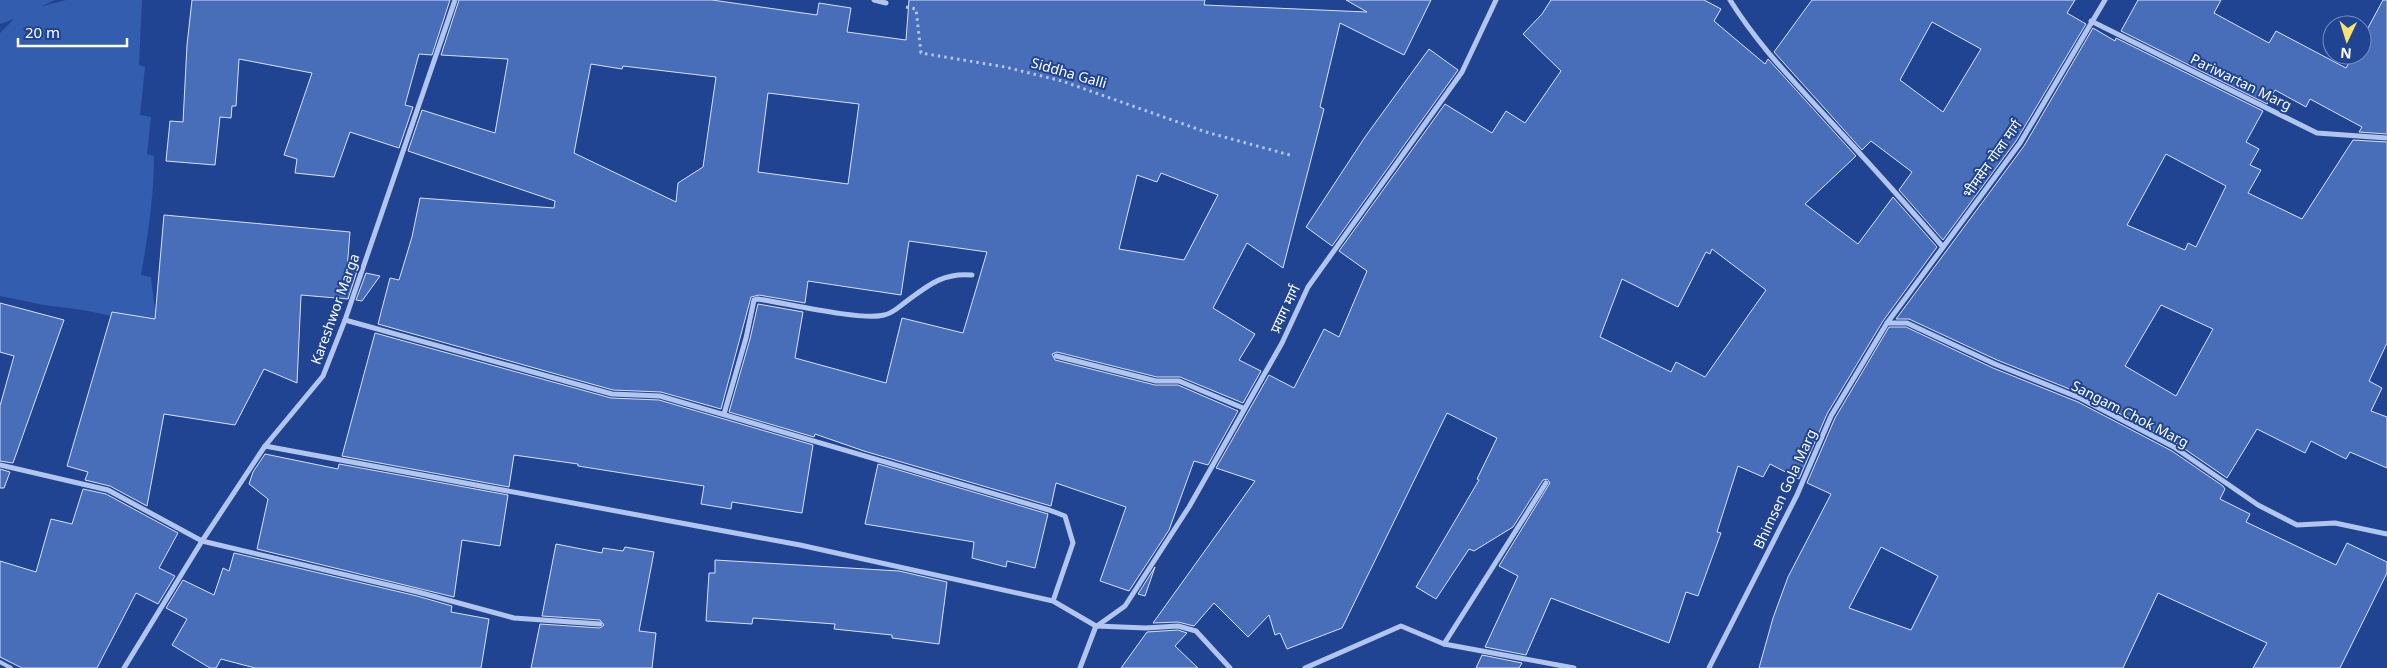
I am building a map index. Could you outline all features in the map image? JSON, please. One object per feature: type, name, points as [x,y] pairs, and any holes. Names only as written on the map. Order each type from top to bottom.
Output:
[{"type":"street","name":"Kareshwor Marga","points":[[124,668],[202,540],[265,446],[323,376],[345,320],[454,0]]},
{"type":"street","points":[[874,0],[886,3]]},
{"type":"street","name":"प्रयाग मार्ग","points":[[1096,626],[1125,606],[1189,507],[1243,408],[1282,343],[1308,287],[1462,72],[1496,0]]},
{"type":"street","points":[[1730,0],[1746,26],[1780,69],[1869,163],[1943,246]]},
{"type":"street","name":"भीमसेन गोला मार्ग","points":[[1887,323],[2020,143],[2105,0]]},
{"type":"street","name":"Pariwartan Marg","points":[[2092,21],[2317,133],[2387,138]]},
{"type":"street","points":[[724,414],[746,338],[754,300],[758,299],[865,316],[884,316],[895,310],[934,280],[959,274],[972,275]]},
{"type":"street","points":[[345,320],[612,394],[660,396],[1065,516],[1073,543],[1053,601]]},
{"type":"street","name":"Sangam Chok Marg","points":[[1887,323],[1907,323],[1995,364],[2080,398],[2174,446],[2258,505],[2297,526],[2335,523],[2387,534]]},
{"type":"street","name":"Bhimsen Gola Marg","points":[[1709,668],[1797,495],[1831,416],[1887,323]]},
{"type":"street","points":[[1056,356],[1156,381],[1179,381],[1243,408]]},
{"type":"street","points":[[265,446],[800,544],[1053,601],[1096,626],[1146,628],[1178,626],[1196,631],[1230,668]]},
{"type":"street","points":[[0,466],[108,490],[202,540],[418,592],[514,618],[600,624]]},
{"type":"street","points":[[1444,644],[1546,482]]},
{"type":"street","points":[[1080,668],[1096,626]]},
{"type":"street","points":[[1306,668],[1398,626],[1444,644],[1574,668]]},
{"type":"lane","points":[[0,662],[11,668]]},
{"type":"path","name":"Siddha Galli","points":[[886,3],[916,9],[921,53],[1005,67],[1062,81],[1206,132],[1290,155]]},
{"type":"shaded area","points":[[0,0],[55,0],[40,7],[66,0],[142,0],[139,65],[145,67],[140,115],[151,117],[147,154],[154,156],[150,216],[141,275],[151,277],[156,319],[121,318],[0,296],[0,33],[14,19],[0,24]]},
{"type":"building","points":[[192,0],[450,0],[432,55],[419,54],[405,105],[413,107],[399,148],[350,132],[334,177],[295,173],[297,159],[284,155],[312,73],[239,59],[236,106],[232,106],[231,118],[220,117],[215,165],[166,161],[170,121],[183,122],[187,45]]},
{"type":"building","points":[[459,0],[712,0],[817,15],[819,3],[851,8],[847,32],[906,40],[909,0],[1205,0],[1204,5],[1367,12],[1346,0],[1431,0],[1404,55],[1340,23],[1320,107],[1324,109],[1283,268],[1247,243],[1213,308],[1255,334],[1239,360],[1261,371],[1243,403],[1180,377],[1157,377],[1057,352],[1052,354],[1055,360],[1155,385],[1178,385],[1238,411],[1208,465],[1194,461],[1169,530],[1129,591],[1100,581],[1126,507],[1056,483],[1051,506],[864,451],[815,434],[814,437],[729,412],[758,304],[803,312],[795,358],[886,383],[902,318],[963,333],[987,252],[909,241],[901,295],[808,281],[805,303],[759,295],[751,297],[721,409],[661,392],[613,390],[378,324],[390,278],[399,280],[412,237],[420,198],[554,208],[555,201],[408,151],[422,110],[495,133],[508,59],[441,55]],"holes":[[[591,64],[622,69],[623,66],[716,77],[703,167],[678,183],[676,202],[574,153]],[[768,93],[859,104],[848,184],[758,172]],[[1161,173],[1218,195],[1184,260],[1119,249],[1137,175],[1157,182]]]},
{"type":"building","points":[[1551,0],[1704,0],[1721,9],[1714,21],[1765,64],[1768,59],[1856,156],[1805,204],[1858,244],[1893,197],[1937,247],[1883,321],[1827,414],[1799,479],[1770,464],[1763,477],[1738,466],[1717,532],[1721,533],[1698,596],[1686,592],[1669,643],[1551,598],[1526,655],[1485,647],[1518,576],[1499,566],[1550,483],[1547,479],[1543,480],[1513,527],[1474,551],[1469,549],[1436,599],[1416,587],[1479,480],[1477,479],[1497,438],[1447,413],[1342,628],[1287,649],[1280,633],[1275,635],[1269,615],[1248,637],[1214,603],[1194,626],[1178,622],[1153,623],[1255,481],[1216,468],[1269,375],[1294,388],[1324,329],[1339,337],[1367,271],[1339,251],[1445,104],[1492,133],[1506,111],[1525,123],[1561,71],[1523,34],[1542,14]],"holes":[[[1712,249],[1766,290],[1705,377],[1676,362],[1671,372],[1600,337],[1622,279],[1678,307],[1706,252],[1710,254]]]},
{"type":"building","points":[[1812,0],[2075,0],[2067,13],[2086,24],[2016,141],[1943,240],[1899,190],[1912,172],[1871,141],[1862,150],[1774,52]],"holes":[[[1932,22],[1981,49],[1943,112],[1900,80]]]},
{"type":"building","points":[[2138,0],[2221,0],[2214,13],[2269,43],[2276,31],[2322,55],[2322,65],[2340,65],[2346,68],[2348,65],[2372,65],[2372,20],[2383,0],[2387,0],[2387,134],[2359,132],[2362,127],[2310,99],[2306,107],[2275,90],[2267,104],[2121,31]]},
{"type":"building","points":[[2093,28],[2115,41],[2116,38],[2263,111],[2246,142],[2259,149],[2250,165],[2261,170],[2248,193],[2302,219],[2353,140],[2387,142],[2387,343],[2369,381],[2382,388],[2371,411],[2387,417],[2387,468],[2350,452],[2346,459],[2311,441],[2305,453],[2257,429],[2227,478],[2176,443],[2082,394],[1997,360],[1909,319],[1896,319],[2024,146]],"holes":[[[2166,154],[2226,186],[2196,247],[2188,243],[2185,250],[2127,225]],[[2161,305],[2213,329],[2176,396],[2125,366]]]},
{"type":"building","points":[[1429,49],[1458,70],[1332,246],[1306,227],[1365,137]]},
{"type":"building","points":[[164,215],[350,232],[347,269],[357,271],[348,299],[301,295],[297,383],[264,369],[235,425],[164,414],[147,506],[110,486],[85,480],[88,472],[67,466],[112,312],[155,319]]},
{"type":"building","points":[[366,273],[380,276],[362,301],[356,300]]},
{"type":"building","points":[[0,303],[64,320],[13,463],[0,461],[0,406],[14,356],[0,352]]},
{"type":"building","points":[[1889,327],[1906,327],[1993,368],[2078,402],[2172,451],[2223,486],[2225,489],[2220,499],[2250,514],[2246,522],[2336,565],[2347,543],[2387,562],[2387,573],[2340,668],[2253,668],[2267,643],[2158,593],[2123,668],[1759,668],[1773,618],[1788,577],[1831,494],[1807,483],[1835,418]],"holes":[[[1881,547],[1938,576],[1911,630],[1849,608]]]},
{"type":"building","points":[[375,333],[611,398],[659,400],[813,445],[802,513],[732,502],[731,509],[701,504],[704,486],[514,455],[509,487],[342,456]]},
{"type":"building","points":[[265,454],[338,469],[339,464],[508,495],[500,546],[462,540],[454,597],[257,549],[268,499],[249,484],[253,472]]},
{"type":"building","points":[[878,464],[1048,514],[1035,568],[1007,561],[1006,567],[972,558],[974,542],[865,524]]},
{"type":"building","points":[[0,469],[10,472],[4,488],[0,488]]},
{"type":"building","points":[[83,489],[106,494],[178,533],[159,568],[175,576],[158,604],[136,593],[97,668],[22,668],[0,657],[0,561],[36,572],[51,519],[72,524]]},
{"type":"building","points":[[556,544],[602,553],[603,548],[623,551],[625,547],[654,552],[639,631],[656,633],[652,668],[531,668],[540,624],[600,628],[604,625],[600,620],[542,616]]},
{"type":"building","points":[[234,553],[417,596],[452,606],[451,612],[489,619],[481,668],[255,668],[221,659],[216,668],[210,668],[172,645],[187,619],[166,608],[183,580],[214,595],[223,568],[229,571]]},
{"type":"building","points":[[715,560],[899,571],[947,582],[939,644],[892,638],[892,635],[834,629],[835,624],[753,618],[752,624],[706,621],[709,573],[715,573]]},
{"type":"building","points":[[1155,567],[1145,596],[1138,594]]},
{"type":"building","points":[[1178,630],[1187,633],[1175,646],[1198,668],[1121,668],[1147,632]]},
{"type":"building","points":[[1482,655],[1522,663],[1519,668],[1476,668]]}]
